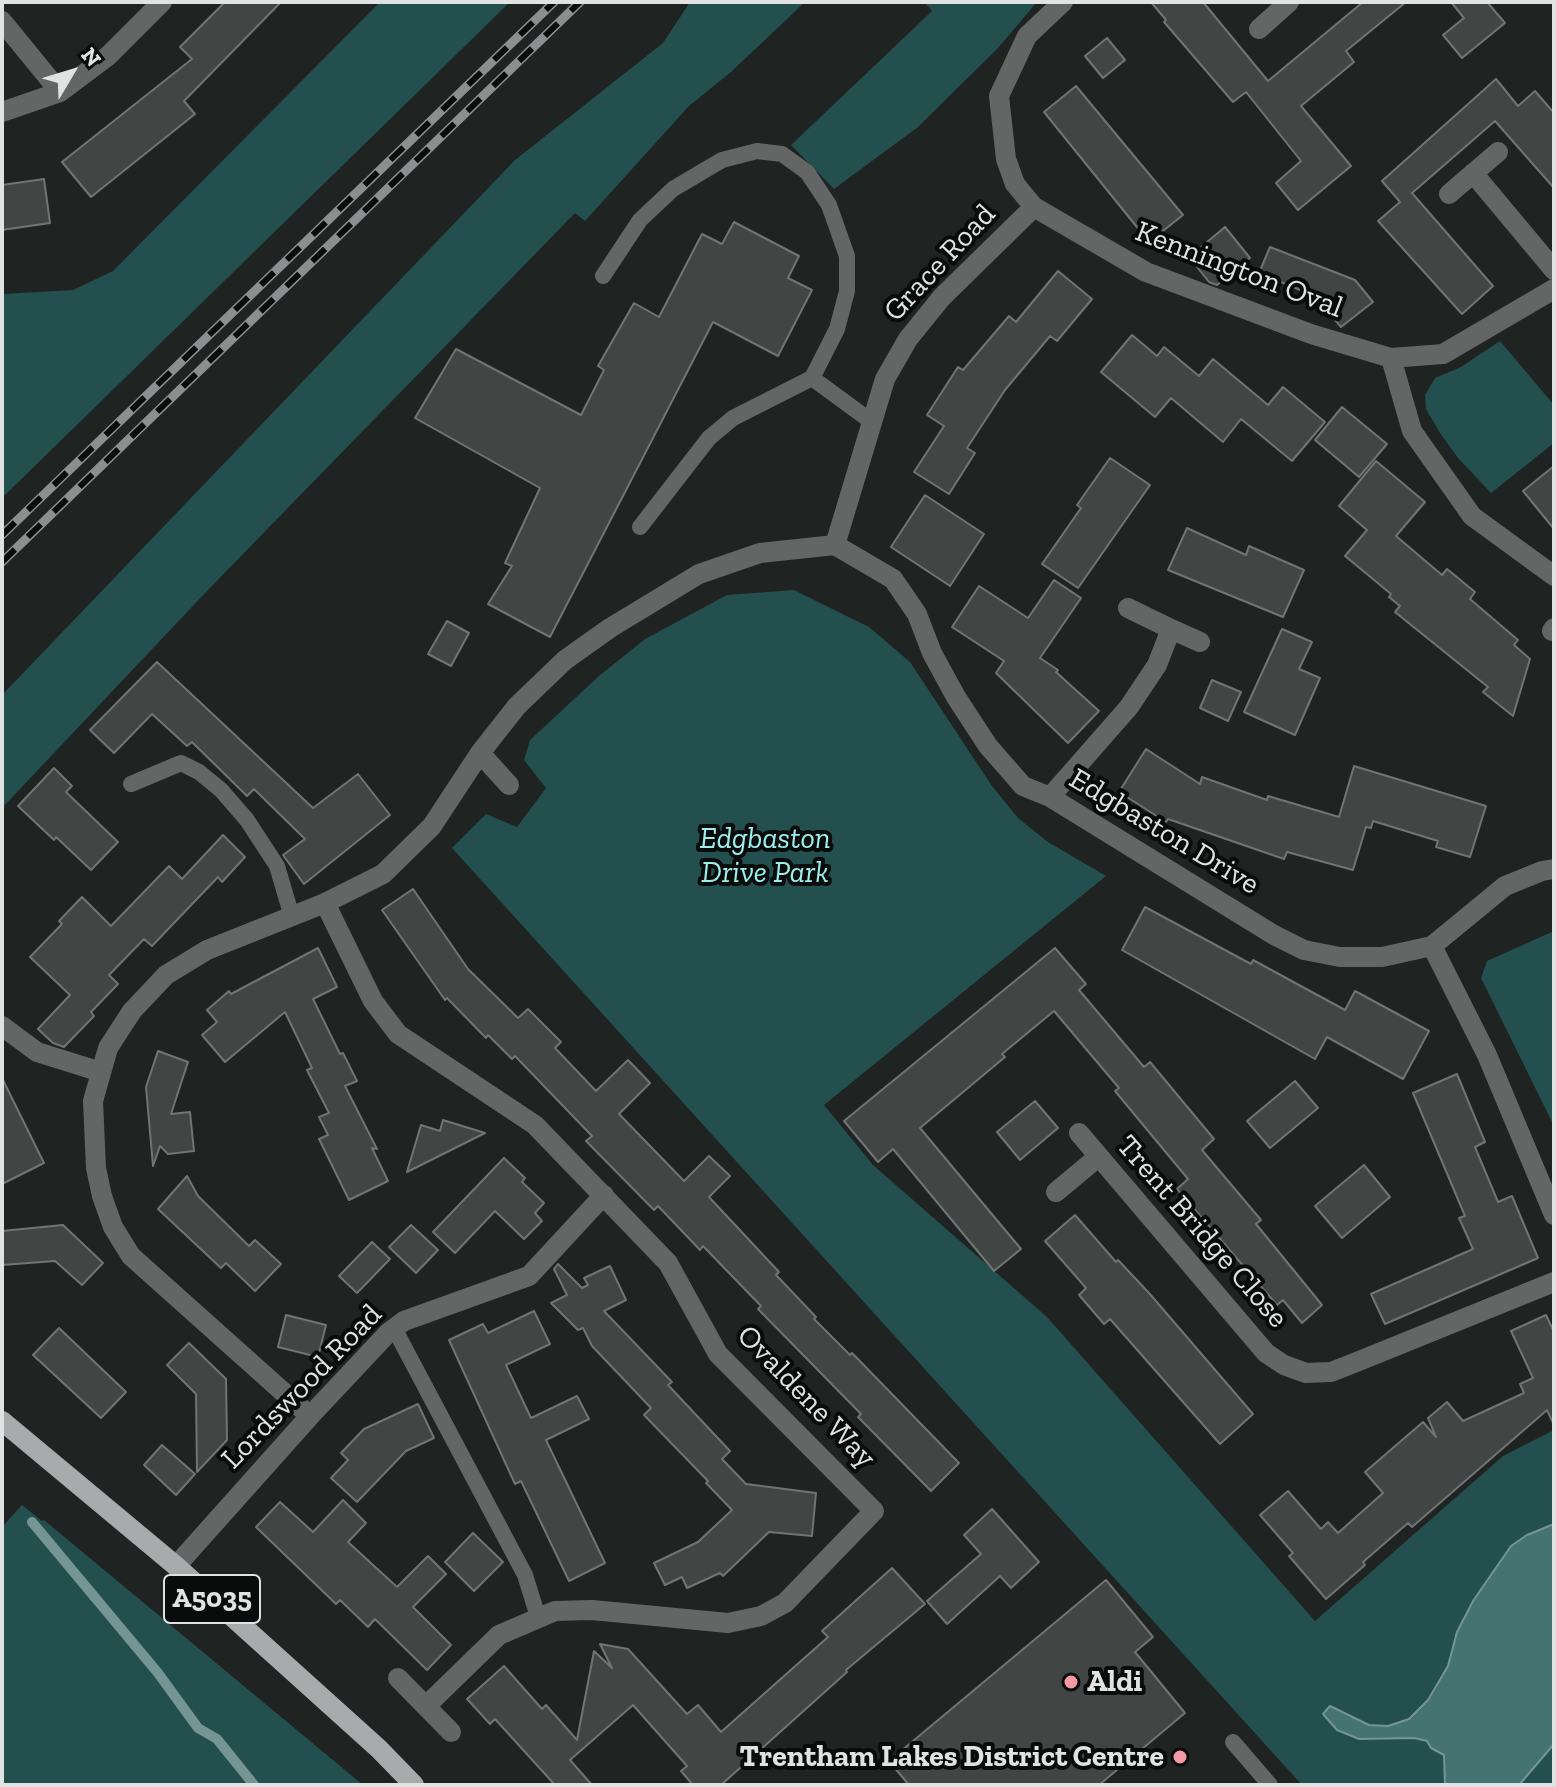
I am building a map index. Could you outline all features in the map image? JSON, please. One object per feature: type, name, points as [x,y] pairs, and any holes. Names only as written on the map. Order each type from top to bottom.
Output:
[{"type":"main road","name":"A5035","points":[[2,1421],[176,1566],[379,1749],[414,1785]]},
{"type":"street","points":[[2,112],[60,92],[108,56],[162,2]]},
{"type":"street","name":"Kennington Oval","points":[[1063,2],[1027,36],[999,96],[1006,159],[1015,184],[1034,207],[1146,272],[1311,334],[1391,358],[1443,354],[1554,289]]},
{"type":"street","points":[[1259,29],[1284,4]]},
{"type":"street","points":[[2,21],[60,92]]},
{"type":"street","points":[[1449,194],[1498,152]]},
{"type":"street","points":[[1473,173],[1554,270]]},
{"type":"street","name":"Grace Road","points":[[835,545],[885,379],[908,339],[942,297],[1034,207]]},
{"type":"street","points":[[1391,358],[1412,431],[1472,516],[1554,576]]},
{"type":"street","points":[[310,1416],[131,1256],[113,1227],[96,1168],[93,1101],[108,1048],[132,1011],[166,975],[207,950],[325,903],[383,874],[432,826],[480,753],[517,706],[565,660],[610,628],[699,574],[760,553],[835,545]]},
{"type":"street","name":"Edgbaston Drive","points":[[835,545],[893,579],[917,614],[932,653],[956,697],[988,746],[1023,786],[1050,797],[1274,935],[1304,950],[1340,957],[1382,957],[1432,946],[1505,886],[1554,869]]},
{"type":"street","points":[[1128,608],[1200,642]]},
{"type":"street","points":[[1050,797],[1129,707],[1157,665],[1171,629]]},
{"type":"street","points":[[480,753],[509,785]]},
{"type":"street","name":"Ovaldene Way","points":[[325,903],[373,1001],[398,1034],[535,1125],[668,1263],[718,1354],[874,1511],[785,1603],[761,1616],[728,1623],[592,1610],[555,1611],[499,1635],[426,1706]]},
{"type":"street","points":[[1432,946],[1487,1055],[1554,1215]]},
{"type":"street","points":[[2,1026],[37,1052],[101,1072]]},
{"type":"street","name":"Trent Bridge Close","points":[[1079,1133],[1266,1353],[1284,1365],[1306,1373],[1331,1372],[1554,1282]]},
{"type":"street","points":[[1056,1192],[1098,1157]]},
{"type":"street","name":"Lordswood Road","points":[[176,1566],[310,1416],[394,1328],[404,1321],[529,1276],[604,1195]]},
{"type":"street","points":[[398,1678],[451,1732]]},
{"type":"lane","points":[[603,276],[640,220],[673,189],[722,160],[757,151],[782,154],[807,172],[829,205],[847,256],[847,291],[840,316],[812,378],[733,418],[709,438],[640,527]]},
{"type":"lane","points":[[812,378],[872,422]]},
{"type":"lane","points":[[131,784],[181,763],[199,772],[221,790],[247,820],[277,866],[292,917]]},
{"type":"lane","points":[[394,1328],[525,1575],[538,1617]]},
{"type":"lane","points":[[1233,1742],[1270,1785]]},
{"type":"green space","points":[[380,2],[510,2],[2,498],[2,294],[73,290],[113,271]]},
{"type":"green space","points":[[690,2],[805,2],[731,72],[689,106],[585,221],[575,213],[207,591],[2,808],[2,695],[515,160],[663,43]]},
{"type":"green space","points":[[924,2],[1037,2],[998,48],[918,127],[834,189],[791,145],[932,11]]},
{"type":"green space","points":[[1500,341],[1554,405],[1554,443],[1491,493],[1458,458],[1440,433],[1426,409],[1425,395],[1435,378],[1461,367]]},
{"type":"green space","name":"Edgbaston Drive Park","points":[[794,590],[869,627],[910,662],[992,786],[1018,818],[1048,842],[1106,876],[824,1105],[873,1165],[1047,1317],[1315,1621],[1503,1456],[1554,1430],[1554,1785],[1302,1785],[452,848],[486,814],[517,827],[546,788],[524,760],[530,740],[599,676],[645,639],[727,595]]},
{"type":"green space","points":[[1554,931],[1553,1124],[1481,978],[1487,961]]},
{"type":"green space","points":[[22,1505],[363,1785],[2,1785],[2,1527]]},
{"type":"shaded area","points":[[1554,1524],[1554,1744],[1519,1785],[1445,1785],[1444,1755],[1431,1748],[1427,1741],[1414,1738],[1359,1739],[1337,1730],[1323,1714],[1330,1706],[1369,1725],[1388,1726],[1409,1719],[1428,1700],[1448,1666],[1457,1632],[1473,1601],[1511,1546],[1527,1535]]},
{"type":"building","points":[[225,2],[281,2],[184,101],[195,114],[91,197],[62,162],[192,59],[180,47]]},
{"type":"building","points":[[1151,2],[1203,2],[1268,81],[1363,2],[1406,2],[1346,51],[1354,62],[1301,106],[1351,166],[1298,210],[1276,183],[1301,161],[1246,92],[1233,102],[1164,22],[1166,20]]},
{"type":"building","points":[[1451,2],[1487,2],[1505,23],[1462,58],[1443,35],[1464,18]]},
{"type":"building","points":[[1107,38],[1125,60],[1103,78],[1085,56]]},
{"type":"building","points":[[1496,79],[1518,106],[1535,91],[1554,113],[1554,188],[1495,121],[1412,193],[1493,286],[1462,314],[1378,221],[1400,202],[1382,181]]},
{"type":"building","points":[[1076,86],[1183,215],[1149,242],[1044,112]]},
{"type":"building","points":[[44,179],[50,223],[2,230],[2,185]]},
{"type":"building","points":[[734,222],[799,256],[788,278],[812,290],[778,356],[713,322],[550,637],[488,604],[512,566],[505,563],[540,488],[415,418],[456,349],[581,415],[604,370],[598,366],[634,303],[659,317],[702,234],[722,244]]},
{"type":"building","points":[[1225,227],[1250,258],[1217,285],[1209,282],[1189,257]]},
{"type":"building","points":[[1270,247],[1355,280],[1373,302],[1341,327],[1315,296],[1259,273]]},
{"type":"building","points":[[1058,271],[1092,299],[1057,341],[1050,336],[1005,390],[967,448],[975,453],[949,494],[914,472],[944,426],[927,415],[958,367],[963,370],[1009,316],[1016,322]]},
{"type":"building","points":[[1132,335],[1157,356],[1164,347],[1199,376],[1213,359],[1268,405],[1283,387],[1325,422],[1292,461],[1241,419],[1223,442],[1171,398],[1155,417],[1101,372]]},
{"type":"building","points":[[1342,407],[1387,444],[1359,477],[1315,440]]},
{"type":"building","points":[[1110,458],[1150,485],[1078,588],[1042,564],[1081,508],[1077,505]]},
{"type":"building","points":[[1376,461],[1425,502],[1396,536],[1442,575],[1447,569],[1475,592],[1470,599],[1518,640],[1514,645],[1530,659],[1513,716],[1483,692],[1488,687],[1395,612],[1400,606],[1389,597],[1391,594],[1345,556],[1367,530],[1339,506]]},
{"type":"building","points":[[1554,466],[1554,529],[1523,491]]},
{"type":"building","points":[[925,495],[984,534],[950,586],[891,547]]},
{"type":"building","points":[[1187,528],[1246,555],[1249,546],[1304,570],[1283,617],[1168,570]]},
{"type":"building","points":[[1054,580],[1081,598],[1040,658],[1058,670],[1056,672],[1099,711],[1068,743],[996,673],[1004,661],[952,627],[979,586],[1028,618]]},
{"type":"building","points":[[447,621],[469,633],[451,666],[428,654]]},
{"type":"building","points":[[1282,629],[1312,642],[1299,669],[1320,678],[1295,735],[1244,712]]},
{"type":"building","points":[[157,662],[313,808],[358,774],[390,815],[304,884],[283,855],[305,839],[254,789],[247,796],[192,742],[187,746],[152,714],[114,753],[90,730]]},
{"type":"building","points":[[1212,680],[1241,692],[1228,721],[1200,708]]},
{"type":"building","points":[[1146,749],[1200,784],[1202,777],[1267,800],[1268,796],[1339,817],[1354,766],[1486,806],[1470,857],[1436,847],[1438,841],[1373,821],[1371,828],[1366,827],[1353,870],[1287,852],[1284,859],[1168,819],[1166,822],[1119,792]]},
{"type":"building","points":[[54,768],[72,786],[66,792],[118,842],[91,870],[18,806]]},
{"type":"building","points":[[223,835],[245,857],[222,882],[218,877],[152,946],[144,939],[109,975],[118,984],[91,1012],[94,1016],[64,1047],[53,1043],[38,1029],[70,995],[30,957],[62,924],[59,921],[82,897],[111,926],[169,866],[182,879]]},
{"type":"building","points":[[413,889],[468,969],[518,1018],[528,1009],[561,1042],[555,1048],[596,1091],[628,1060],[650,1083],[619,1114],[684,1181],[709,1156],[730,1176],[709,1197],[779,1272],[776,1275],[816,1317],[814,1319],[850,1355],[852,1353],[959,1463],[931,1491],[858,1417],[861,1414],[758,1309],[761,1306],[703,1246],[700,1250],[658,1206],[654,1210],[586,1141],[592,1136],[515,1056],[512,1059],[488,1035],[486,1038],[447,998],[445,1000],[382,910]]},
{"type":"building","points":[[1145,907],[1345,1010],[1355,991],[1429,1031],[1403,1079],[1327,1037],[1315,1059],[1122,950]]},
{"type":"building","points":[[318,948],[337,987],[313,999],[357,1081],[345,1086],[377,1149],[372,1148],[388,1181],[349,1200],[319,1139],[328,1135],[319,1117],[329,1113],[307,1070],[312,1068],[285,1012],[225,1062],[202,1035],[217,1022],[207,1010],[229,991],[231,994]]},
{"type":"building","points":[[1055,948],[1086,984],[1079,990],[1144,1067],[1150,1062],[1214,1139],[1202,1150],[1261,1220],[1256,1224],[1322,1305],[1302,1323],[1283,1300],[1277,1305],[1177,1189],[1188,1179],[1115,1091],[1119,1088],[1054,1011],[1002,1054],[1005,1057],[920,1128],[1021,1249],[994,1271],[893,1149],[878,1162],[844,1121]]},
{"type":"building","points":[[158,1051],[188,1062],[171,1114],[190,1112],[194,1151],[168,1154],[160,1146],[153,1166],[146,1087]]},
{"type":"building","points":[[1457,1074],[1485,1142],[1475,1147],[1498,1202],[1512,1196],[1538,1258],[1385,1324],[1371,1294],[1473,1249],[1459,1218],[1465,1216],[1413,1093]]},
{"type":"building","points":[[2,1078],[44,1163],[2,1184]]},
{"type":"building","points":[[1295,1081],[1318,1108],[1270,1148],[1247,1121]]},
{"type":"building","points":[[1035,1101],[1058,1128],[1020,1160],[997,1132]]},
{"type":"building","points":[[443,1120],[485,1133],[407,1172],[421,1125],[440,1131]]},
{"type":"building","points":[[504,1158],[525,1178],[522,1182],[544,1203],[535,1213],[542,1221],[524,1239],[495,1211],[455,1253],[433,1232]]},
{"type":"building","points":[[1364,1165],[1390,1197],[1342,1238],[1315,1206]]},
{"type":"building","points":[[187,1176],[198,1196],[249,1246],[255,1240],[281,1264],[255,1291],[226,1263],[221,1268],[158,1209]]},
{"type":"building","points":[[1075,1215],[1116,1262],[1118,1260],[1149,1293],[1253,1414],[1220,1444],[1110,1319],[1104,1324],[1079,1295],[1086,1288],[1045,1241]]},
{"type":"building","points":[[63,1225],[103,1263],[82,1285],[55,1261],[2,1265],[2,1231]]},
{"type":"building","points":[[411,1225],[438,1250],[416,1273],[389,1247]]},
{"type":"building","points":[[372,1242],[390,1259],[357,1293],[339,1276]]},
{"type":"building","points":[[558,1264],[582,1288],[588,1285],[584,1278],[610,1266],[626,1300],[604,1311],[672,1382],[668,1385],[730,1451],[722,1459],[746,1484],[816,1493],[812,1536],[769,1532],[723,1576],[720,1573],[687,1588],[682,1577],[665,1585],[654,1563],[698,1542],[732,1510],[644,1415],[651,1408],[592,1346],[583,1328],[578,1330],[551,1303],[567,1295],[554,1269]]},
{"type":"building","points":[[534,1311],[550,1344],[506,1365],[531,1418],[577,1396],[589,1419],[546,1440],[605,1563],[569,1581],[521,1481],[515,1484],[449,1340],[483,1324],[488,1333]]},
{"type":"building","points":[[286,1315],[326,1325],[318,1357],[278,1347]]},
{"type":"building","points":[[1546,1315],[1554,1332],[1554,1425],[1547,1410],[1412,1527],[1408,1523],[1326,1599],[1289,1556],[1293,1553],[1260,1515],[1288,1491],[1321,1529],[1328,1522],[1338,1533],[1383,1493],[1365,1472],[1423,1422],[1436,1437],[1428,1418],[1447,1402],[1463,1421],[1524,1393],[1520,1384],[1533,1378],[1511,1331]]},
{"type":"building","points":[[59,1328],[126,1392],[101,1418],[33,1355]]},
{"type":"building","points":[[189,1343],[226,1379],[227,1440],[197,1472],[196,1394],[167,1365]]},
{"type":"building","points":[[418,1404],[434,1438],[406,1451],[357,1502],[331,1478],[348,1460],[341,1453],[364,1429]]},
{"type":"building","points":[[162,1445],[195,1474],[176,1495],[144,1465]]},
{"type":"building","points":[[343,1500],[366,1523],[348,1542],[397,1587],[428,1556],[446,1574],[413,1607],[451,1645],[427,1670],[375,1619],[368,1627],[340,1600],[336,1604],[256,1527],[280,1502],[313,1532]]},
{"type":"building","points":[[992,1509],[1039,1562],[1011,1588],[1000,1576],[947,1624],[927,1601],[981,1554],[964,1535]]},
{"type":"building","points":[[473,1533],[503,1562],[474,1591],[445,1562]]},
{"type":"building","points":[[892,1568],[925,1604],[846,1670],[721,1785],[693,1785],[681,1771],[687,1766],[633,1705],[570,1760],[592,1785],[555,1785],[495,1719],[490,1724],[467,1699],[504,1666],[542,1709],[546,1705],[577,1740],[594,1651],[612,1668],[600,1644],[628,1649],[687,1714],[698,1705],[721,1732],[828,1637],[822,1631]]},
{"type":"building","name":"Aldi","points":[[1106,1580],[1153,1637],[1135,1652],[1185,1713],[1099,1785],[909,1785],[889,1761]]},
{"type":"waterway","points":[[32,1522],[158,1673],[198,1728],[217,1739],[254,1785]]},
{"type":"railway","points":[[2,535],[554,2]]},
{"type":"railway","points":[[2,562],[580,2]]},
{"type":"place","name":"Aldi","points":[[1071,1682]]},
{"type":"place","name":"Trentham Lakes District Centre","points":[[1180,1757]]}]
